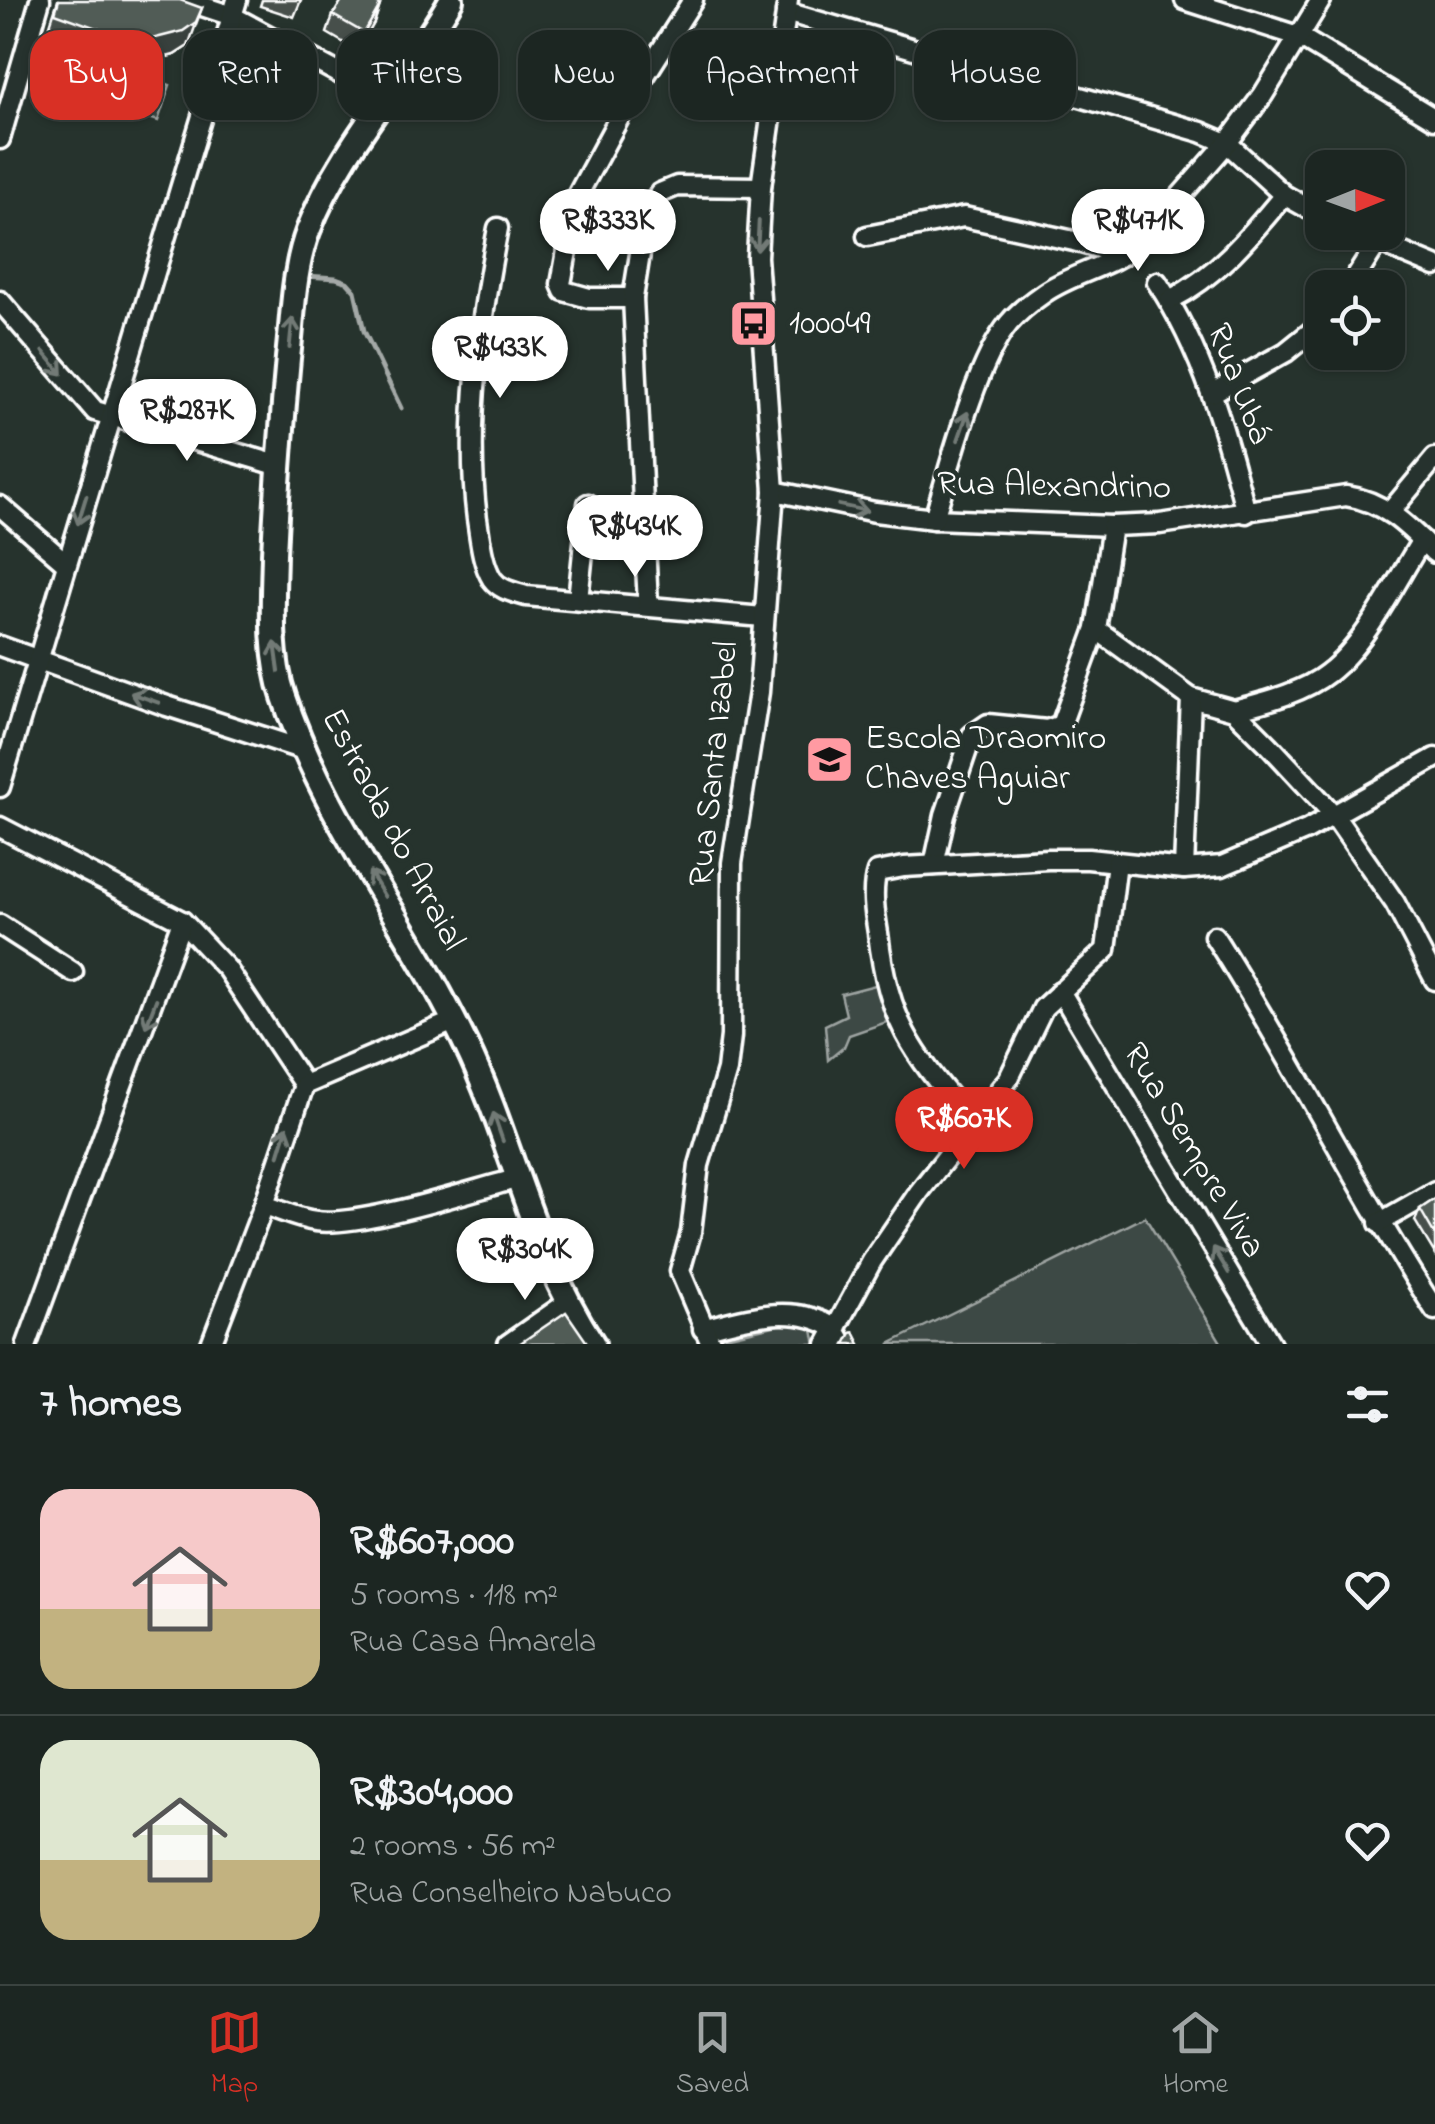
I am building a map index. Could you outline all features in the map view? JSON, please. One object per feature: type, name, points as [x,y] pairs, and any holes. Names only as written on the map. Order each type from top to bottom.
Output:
[{"type":"main road","name":"Estrada do Arraial","points":[[431,30],[451,0]]},
{"type":"main road","name":"Estrada do Arraial","points":[[371,120],[327,190],[307,233],[296,280],[278,466],[274,635],[282,693],[304,750],[338,819],[454,1020],[484,1086],[516,1178],[568,1302],[594,1344]]},
{"type":"street","points":[[0,139],[40,0]]},
{"type":"street","points":[[184,0],[235,8],[337,69]]},
{"type":"street","points":[[633,298],[576,296],[567,294],[561,284],[577,196],[625,107],[692,0]]},
{"type":"street","points":[[1185,0],[1298,36],[1435,119]]},
{"type":"street","points":[[934,520],[965,418],[1006,326],[1025,306],[1051,288],[1123,256],[1140,242],[1228,143],[1263,95],[1321,0]]},
{"type":"street","points":[[787,6],[1201,132],[1228,143],[1284,195],[1305,207]]},
{"type":"street","name":"Rua Santa Izabel","points":[[707,1336],[680,1271],[691,1232],[702,1150],[727,1070],[731,1036],[732,863],[755,727],[774,491],[758,274],[761,187],[787,6]]},
{"type":"street","points":[[0,786],[235,8]]},
{"type":"street","points":[[648,605],[633,298],[646,216],[660,194],[677,186],[761,187]]},
{"type":"street","points":[[1170,300],[1210,273],[1244,243],[1284,195]]},
{"type":"street","points":[[868,236],[964,216],[1123,256]]},
{"type":"street","points":[[498,228],[484,302],[471,457],[480,540],[490,576],[498,586],[526,596],[763,617]]},
{"type":"street","points":[[1392,250],[1435,266]]},
{"type":"street","name":"Rua Ubá","points":[[1158,282],[1212,392],[1246,513]]},
{"type":"street","points":[[0,301],[91,408],[278,466]]},
{"type":"street","points":[[1212,392],[1286,352],[1305,337]]},
{"type":"street","points":[[1390,512],[1435,458]]},
{"type":"street","name":"Rua Alexandrino","points":[[774,491],[934,520],[1112,526],[1246,513],[1304,500],[1346,496],[1373,502],[1390,512],[1428,547]]},
{"type":"street","points":[[578,600],[588,504]]},
{"type":"street","points":[[0,506],[66,564]]},
{"type":"street","points":[[934,865],[945,815],[972,735],[988,724],[1048,730],[1061,725],[1096,629],[1112,526]]},
{"type":"street","points":[[1234,710],[1328,674],[1428,547]]},
{"type":"street","points":[[1096,629],[1192,698],[1234,710],[1333,814],[1395,903],[1435,980]]},
{"type":"street","points":[[0,646],[304,750]]},
{"type":"street","points":[[1184,869],[1192,698]]},
{"type":"street","points":[[972,1122],[930,1073],[896,1020],[884,982],[874,881],[882,870],[1048,859],[1184,869],[1222,866],[1307,830],[1435,758]]},
{"type":"street","points":[[0,827],[182,921],[227,969],[304,1085]]},
{"type":"street","points":[[707,1336],[778,1313],[815,1318],[835,1338],[872,1261],[972,1122],[1009,1078],[1042,1008],[1106,950],[1117,862]]},
{"type":"street","points":[[27,1344],[182,921]]},
{"type":"street","points":[[0,925],[73,972]]},
{"type":"street","points":[[1214,936],[1379,1224],[1435,1310]]},
{"type":"street","name":"Rua Sempre Viva","points":[[1060,991],[1271,1344]]},
{"type":"street","points":[[211,1344],[304,1085],[454,1020]]},
{"type":"street","points":[[264,1204],[312,1221],[327,1222],[396,1210],[516,1178]]},
{"type":"street","points":[[1379,1224],[1435,1191]]},
{"type":"street","points":[[508,1344],[568,1302]]},
{"type":"shaded area","points":[[163,83],[170,85],[163,106]]},
{"type":"shaded area","points":[[879,984],[887,1022],[849,1035],[844,1047],[828,1060],[825,1025],[846,1015],[841,994]]},
{"type":"shaded area","points":[[1145,1217],[1222,1344],[889,1344]]},
{"type":"shaded area","points":[[800,1320],[812,1326],[816,1344],[721,1344],[725,1337]]},
{"type":"building","points":[[59,0],[180,0],[202,8],[196,22],[183,31],[163,36],[163,30],[102,30],[55,13]]},
{"type":"building","points":[[342,0],[371,0],[380,5],[366,30],[333,15]]},
{"type":"building","points":[[1435,1199],[1435,1235],[1420,1209]]},
{"type":"building","points":[[566,1312],[588,1344],[519,1344]]},
{"type":"building","points":[[851,1333],[860,1344],[845,1344]]},
{"type":"waterway","points":[[306,276],[336,278],[355,291],[364,331],[401,408]]},
{"type":"place","name":"100049","points":[[754,324]]},
{"type":"place","name":"Escola Draomiro Chaves Aguiar","points":[[830,759]]}]
